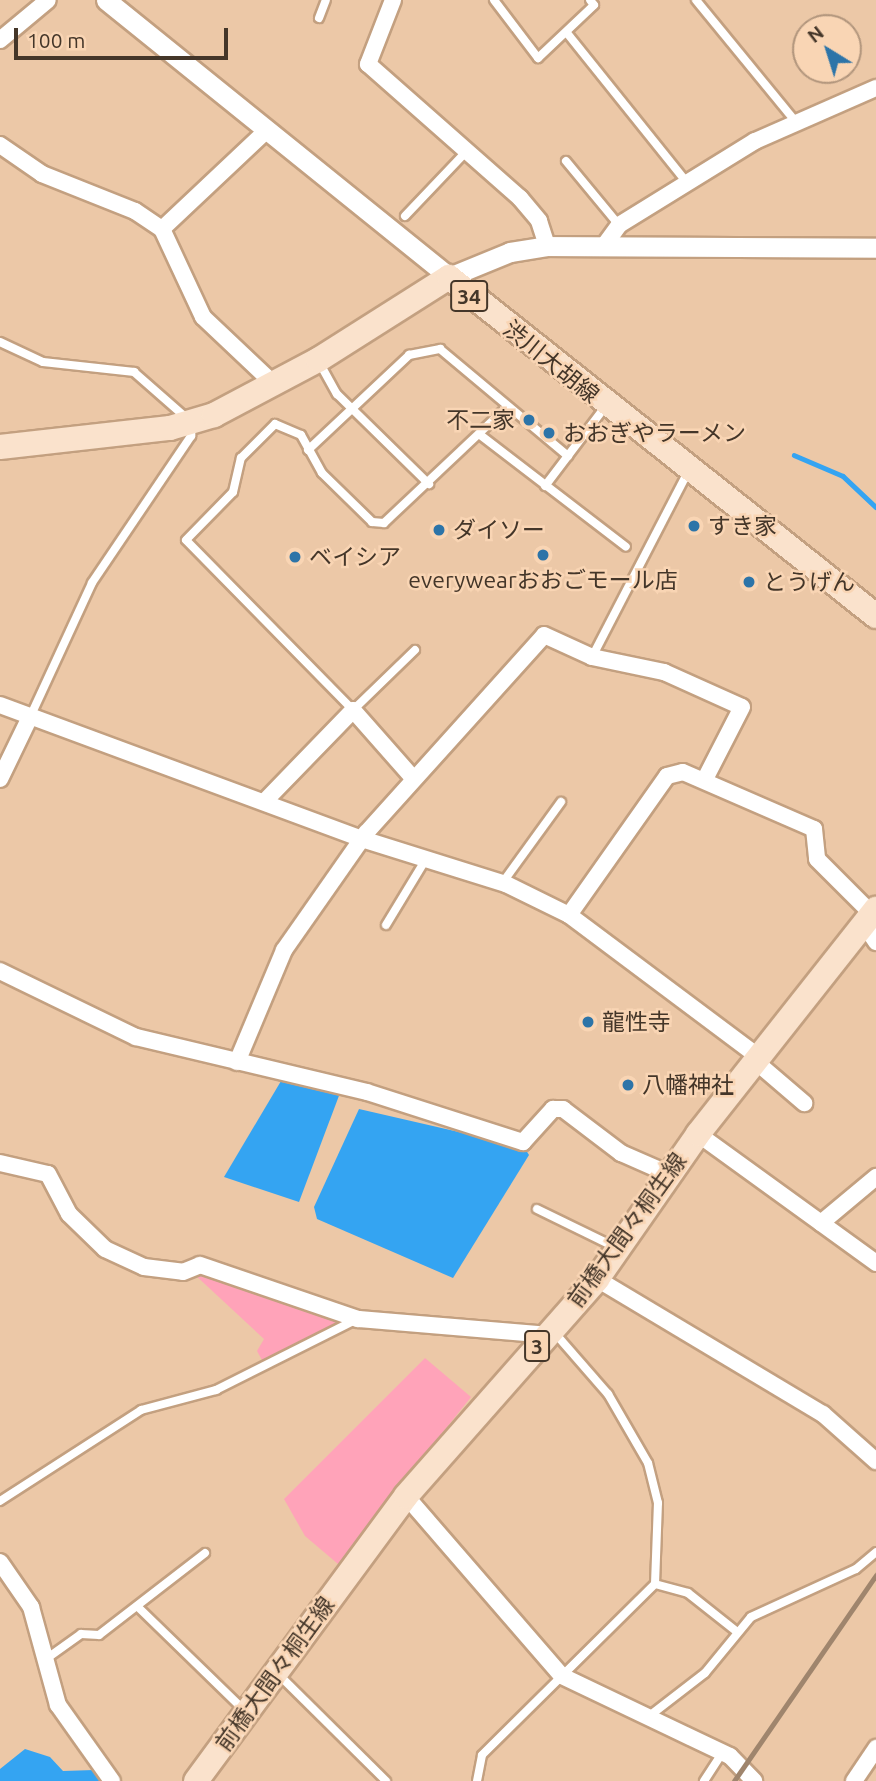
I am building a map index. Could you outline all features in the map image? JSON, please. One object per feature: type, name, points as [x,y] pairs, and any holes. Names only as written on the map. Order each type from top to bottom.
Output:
[{"type":"main road","name":"34","points":[[0,447],[192,423],[275,385],[449,277]]},
{"type":"main road","name":"渋川大胡線","points":[[449,277],[605,407],[876,616]]},
{"type":"main road","name":"前橋大間々桐生線","points":[[196,1781],[406,1496],[597,1279],[698,1134],[872,922]]},
{"type":"street","points":[[0,40],[48,0]]},
{"type":"street","points":[[106,0],[449,277],[510,252],[547,246],[606,243],[876,248]]},
{"type":"street","points":[[393,0],[368,64],[531,210],[547,246]]},
{"type":"street","points":[[606,243],[620,225],[795,121],[876,88]]},
{"type":"street","points":[[162,229],[267,130]]},
{"type":"street","points":[[0,145],[42,174],[135,211],[162,229],[204,317],[275,385]]},
{"type":"street","points":[[237,1062],[284,950],[362,839],[412,777],[534,640],[557,636],[592,657],[664,672],[742,707],[706,776]]},
{"type":"street","points":[[0,705],[362,839],[503,883],[569,915],[757,1059],[804,1103]]},
{"type":"street","points":[[264,802],[353,710],[412,777]]},
{"type":"street","points":[[0,779],[30,717]]},
{"type":"street","points":[[569,915],[667,776],[706,776],[814,829],[817,859],[872,922]]},
{"type":"street","points":[[0,971],[136,1037],[367,1092],[523,1142],[553,1109],[563,1109],[621,1153],[669,1174]]},
{"type":"street","points":[[698,1134],[876,1263]]},
{"type":"street","points":[[0,1163],[48,1174],[69,1214],[105,1249],[144,1267],[183,1272],[200,1265],[358,1319],[549,1332]]},
{"type":"street","points":[[821,1223],[876,1177]]},
{"type":"street","points":[[597,1279],[823,1414],[876,1461]]},
{"type":"street","points":[[406,1496],[562,1676],[722,1753],[754,1781]]},
{"type":"street","points":[[0,1562],[32,1607],[58,1705],[112,1781]]},
{"type":"street","points":[[854,1781],[876,1748]]},
{"type":"lane","points":[[319,18],[326,0]]},
{"type":"lane","points":[[494,0],[538,58],[594,5],[590,0]]},
{"type":"lane","points":[[696,0],[795,121]]},
{"type":"lane","points":[[567,33],[688,184]]},
{"type":"lane","points":[[405,216],[467,151]]},
{"type":"lane","points":[[566,161],[620,225]]},
{"type":"lane","points":[[0,342],[43,362],[134,372],[192,423],[188,441],[92,583],[30,717]]},
{"type":"lane","points":[[308,450],[408,355],[440,349],[505,409],[568,456]]},
{"type":"lane","points":[[318,360],[330,384],[429,484]]},
{"type":"lane","points":[[545,486],[605,407]]},
{"type":"lane","points":[[415,650],[353,710],[186,540],[233,492],[241,458],[268,428],[291,426],[308,450],[372,522],[391,520],[505,409]]},
{"type":"lane","points":[[479,435],[626,547]]},
{"type":"lane","points":[[592,657],[690,470]]},
{"type":"lane","points":[[503,883],[561,802]]},
{"type":"lane","points":[[386,925],[426,859]]},
{"type":"lane","points":[[537,1209],[618,1248]]},
{"type":"lane","points":[[0,1501],[141,1410],[216,1391],[358,1319]]},
{"type":"lane","points":[[477,1781],[482,1755],[655,1584],[658,1503],[648,1463],[608,1394],[549,1332]]},
{"type":"lane","points":[[648,1717],[705,1673],[736,1631],[751,1617],[856,1569],[876,1552]]},
{"type":"lane","points":[[46,1659],[80,1634],[99,1635],[139,1608],[156,1587],[205,1553]]},
{"type":"lane","points":[[655,1584],[688,1593],[736,1631]]},
{"type":"lane","points":[[139,1608],[247,1712]]},
{"type":"lane","points":[[276,1672],[386,1781]]},
{"type":"lane","points":[[704,1781],[722,1753]]},
{"type":"shaded area","points":[[204,1271],[345,1319],[262,1360],[257,1351],[264,1339],[193,1273]]},
{"type":"shaded area","points":[[425,1358],[471,1397],[338,1564],[305,1536],[284,1499]]},
{"type":"water","points":[[281,1081],[340,1093],[299,1202],[224,1177]]},
{"type":"water","points":[[359,1109],[524,1147],[529,1155],[453,1278],[317,1219],[314,1207]]},
{"type":"water","points":[[25,1749],[50,1757],[63,1771],[94,1770],[100,1781],[0,1781],[0,1769]]},
{"type":"waterway","points":[[794,455],[843,476],[876,507]]},
{"type":"railway","points":[[734,1781],[876,1575]]},
{"type":"place","name":"不二家","points":[[529,420]]},
{"type":"place","name":"おおぎやラーメン","points":[[549,433]]},
{"type":"place","name":"すき家","points":[[694,526]]},
{"type":"place","name":"ダイソー","points":[[439,530]]},
{"type":"place","name":"everywearおおごモール店","points":[[543,555]]},
{"type":"place","name":"ベイシア","points":[[295,557]]},
{"type":"place","name":"とうげん","points":[[749,582]]},
{"type":"place","name":"龍性寺","points":[[588,1022]]},
{"type":"place","name":"八幡神社","points":[[628,1085]]}]
